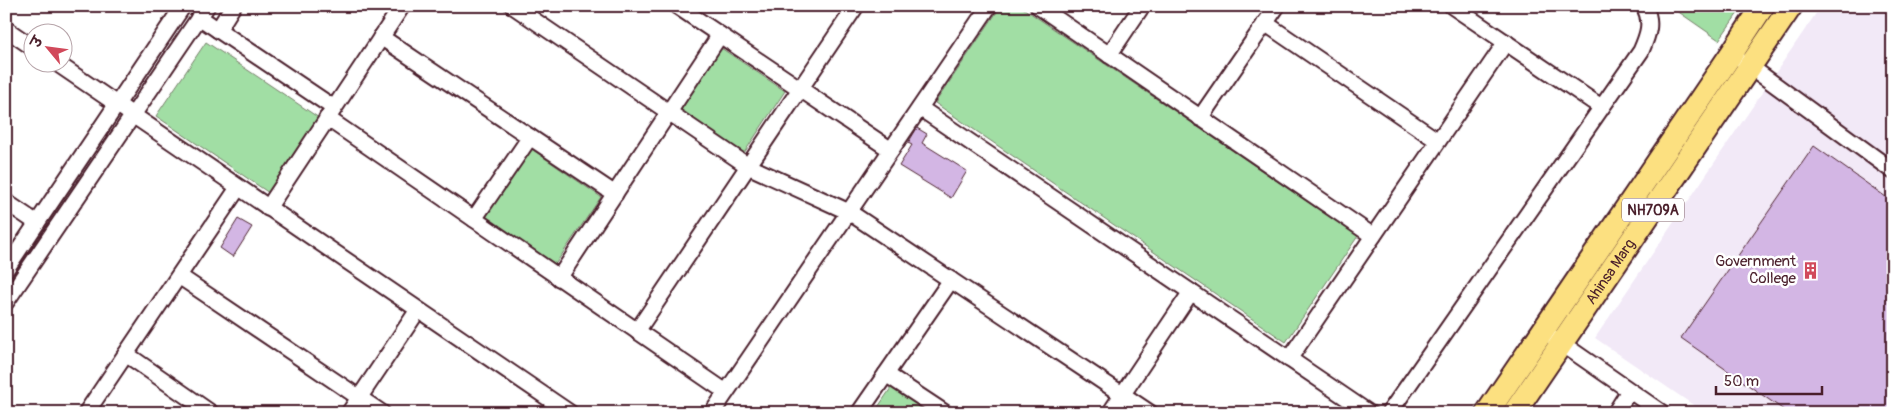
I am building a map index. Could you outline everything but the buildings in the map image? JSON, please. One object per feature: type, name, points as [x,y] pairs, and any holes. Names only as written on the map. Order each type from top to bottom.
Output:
[{"type":"highway","name":"Ahinsa Marg","points":[[1514,413],[1562,343],[1741,60],[1762,6]]},
{"type":"highway","name":"Ahinsa Marg","points":[[1487,413],[1543,330],[1741,60],[1791,6]]},
{"type":"street","points":[[6,269],[183,6]]},
{"type":"street","points":[[218,30],[233,6]]},
{"type":"street","points":[[268,208],[402,6]]},
{"type":"street","points":[[512,6],[748,166],[849,212],[1150,413]]},
{"type":"street","points":[[677,6],[891,150]]},
{"type":"street","points":[[637,331],[855,6]]},
{"type":"street","points":[[712,413],[989,6]]},
{"type":"street","points":[[1038,6],[1373,236]]},
{"type":"street","points":[[1109,55],[1142,6]]},
{"type":"street","points":[[1200,118],[1277,6]]},
{"type":"street","points":[[1452,6],[1601,107]]},
{"type":"street","points":[[1389,413],[1641,51],[1649,33],[1649,15],[1644,6]]},
{"type":"street","points":[[6,302],[203,12],[218,30],[474,219],[726,392]]},
{"type":"street","points":[[1265,23],[1438,141]]},
{"type":"street","points":[[6,30],[22,40]]},
{"type":"street","points":[[559,278],[720,35]]},
{"type":"street","points":[[381,37],[615,194]]},
{"type":"street","points":[[1289,359],[1506,42]]},
{"type":"street","points":[[1741,60],[1893,171]]},
{"type":"street","points":[[69,72],[570,413]]},
{"type":"street","points":[[920,108],[1368,413]]},
{"type":"street","points":[[474,219],[530,136]]},
{"type":"street","points":[[86,413],[238,188]]},
{"type":"street","points":[[6,202],[37,223]]},
{"type":"street","points":[[179,276],[382,413]]},
{"type":"street","points":[[860,413],[951,280]]},
{"type":"street","points":[[1110,413],[1191,292]]},
{"type":"street","points":[[348,413],[418,310]]},
{"type":"street","points":[[1543,330],[1662,413]]},
{"type":"street","points":[[126,354],[205,411]]},
{"type":"street","points":[[886,374],[945,413]]},
{"type":"street","points":[[1615,413],[1629,391]]},
{"type":"shaded area","points":[[1821,6],[1893,6],[1893,413],[1705,413],[1595,338]]},
{"type":"green space","points":[[1001,6],[1020,6],[1358,236],[1286,342],[935,103]]},
{"type":"green space","points":[[1670,6],[1743,6],[1719,40]]},
{"type":"green space","points":[[206,42],[319,118],[269,193],[156,116]]},
{"type":"green space","points":[[721,48],[785,91],[744,153],[680,110]]},
{"type":"green space","points":[[530,148],[601,197],[554,266],[483,217]]},
{"type":"green space","points":[[893,385],[934,413],[874,413]]},
{"type":"place","name":"Government College","points":[[1810,270]]}]
